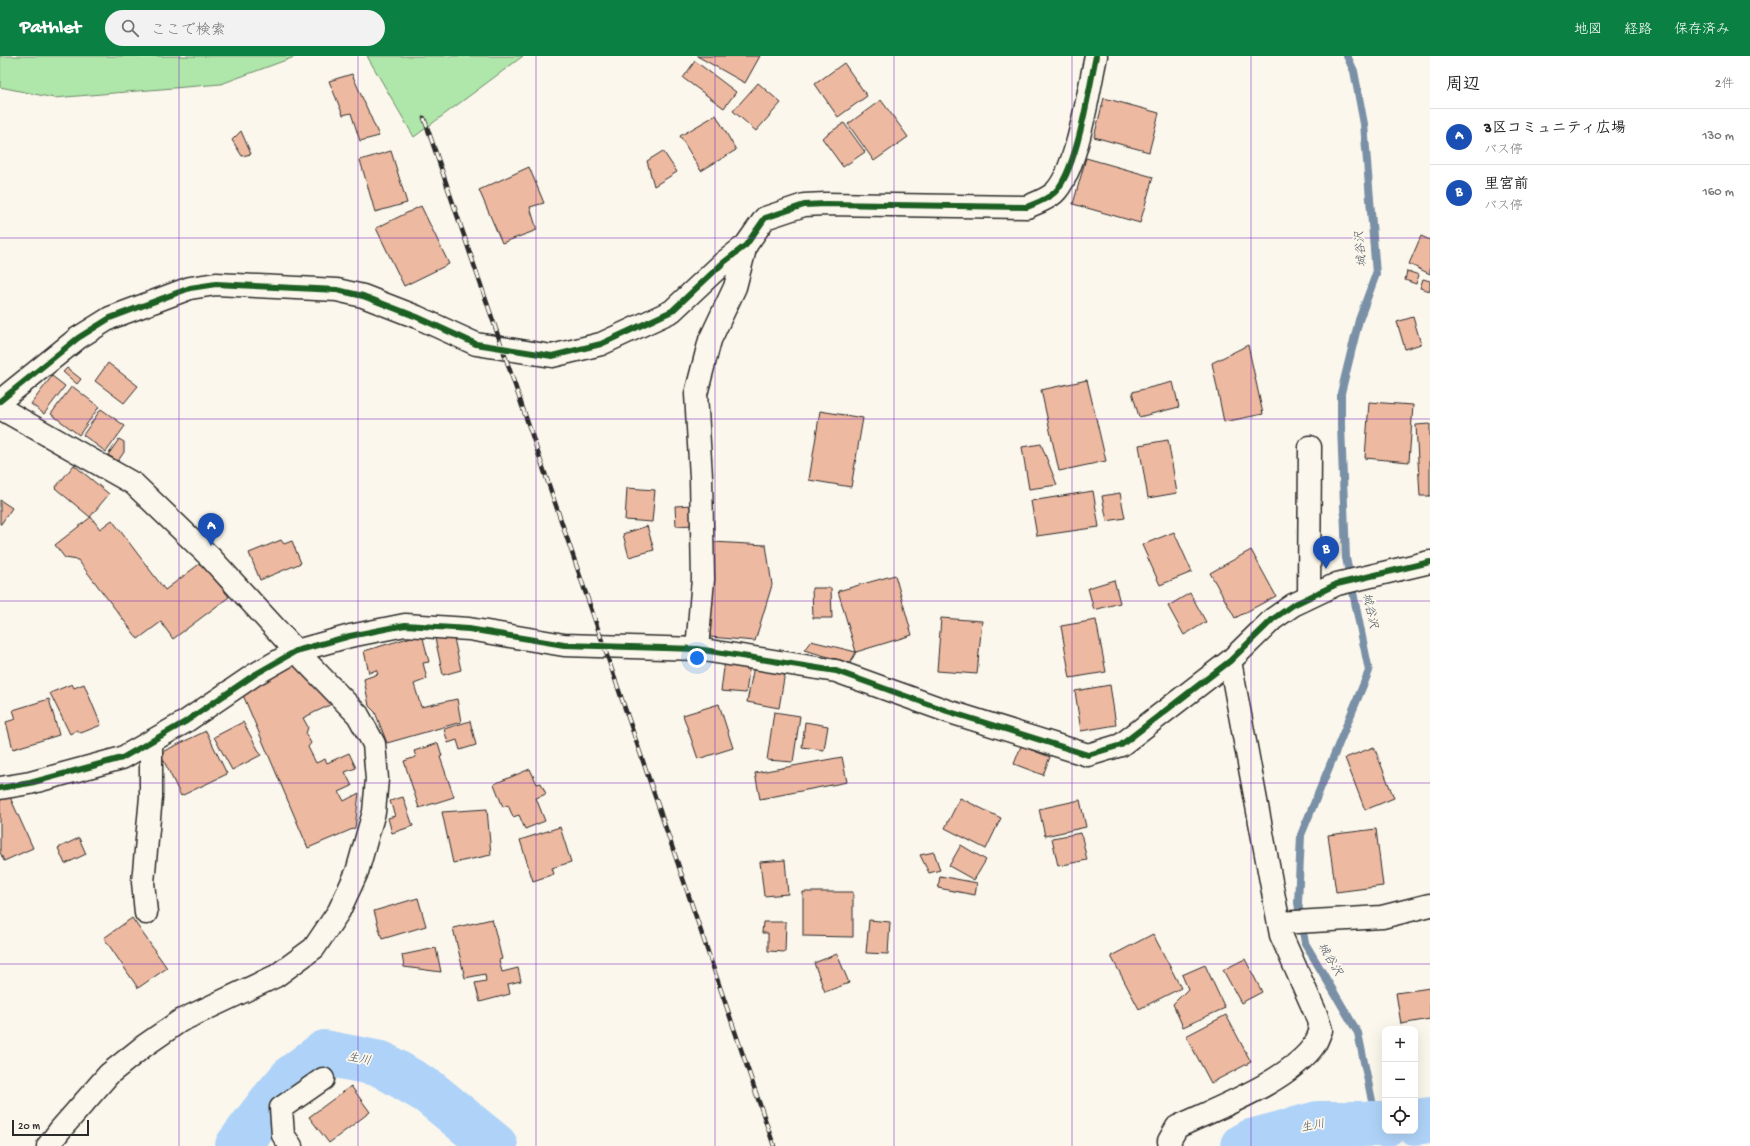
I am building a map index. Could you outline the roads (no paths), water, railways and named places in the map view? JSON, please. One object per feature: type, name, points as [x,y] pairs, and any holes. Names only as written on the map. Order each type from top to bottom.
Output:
[{"type":"street","points":[[0,401],[78,338],[110,318],[190,288],[216,284],[337,290],[363,296],[417,317],[476,344],[552,356],[601,344],[672,311],[723,263],[746,245],[765,218],[804,205],[889,204],[1027,207],[1043,201],[1055,192],[1070,167],[1078,140],[1096,56]]},
{"type":"street","points":[[697,649],[703,579],[701,477],[696,394],[710,340],[735,287],[746,245]]},
{"type":"street","points":[[0,408],[134,484],[210,557],[296,651],[358,715],[374,744],[377,779],[374,812],[357,872],[339,911],[314,948],[276,976],[180,1021],[144,1046],[109,1074],[48,1146]]},
{"type":"street","points":[[1309,596],[1310,447]]},
{"type":"street","points":[[0,788],[30,784],[122,758],[185,722],[254,675],[296,651],[350,636],[405,625],[469,629],[564,645],[697,649],[836,671],[954,713],[1088,755],[1121,745],[1230,661],[1273,619],[1293,605],[1309,596],[1337,584],[1430,562]]},
{"type":"street","points":[[1170,1146],[1170,1141],[1177,1127],[1269,1083],[1301,1059],[1315,1044],[1321,1030],[1316,1014],[1281,935],[1281,922],[1230,661]]},
{"type":"street","points":[[146,913],[143,882],[151,796],[151,742]]},
{"type":"street","points":[[1281,922],[1355,920],[1382,917],[1430,905]]},
{"type":"street","points":[[291,1146],[283,1135],[282,1108],[323,1079]]},
{"type":"waterway","name":"城谷沢","points":[[1347,56],[1354,71],[1364,124],[1376,274],[1359,320],[1341,393],[1346,558],[1369,671],[1301,835],[1298,903],[1305,943],[1358,1033],[1377,1125]]},
{"type":"waterway","name":"生川","points":[[238,1146],[293,1077],[325,1053],[381,1064],[429,1092],[495,1146]]},
{"type":"waterway","name":"生川","points":[[1418,1122],[1430,1120]]},
{"type":"waterway","name":"生川","points":[[1243,1146],[1251,1142],[1318,1124],[1382,1124]]},
{"type":"railway","points":[[424,118],[774,1146]]},
{"type":"place","name":"3区コミュニティ広場","points":[[211,546]]},
{"type":"place","name":"里宮前","points":[[1326,569]]}]
